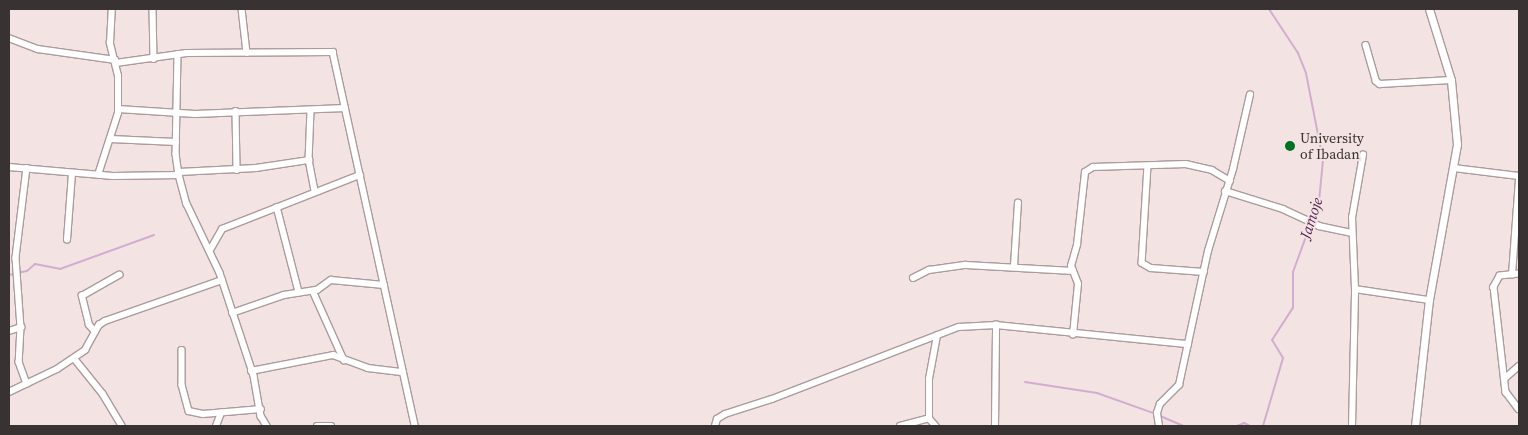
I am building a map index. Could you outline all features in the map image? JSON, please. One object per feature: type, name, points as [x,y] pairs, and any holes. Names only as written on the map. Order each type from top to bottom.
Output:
[{"type":"street","points":[[98,175],[112,139],[118,109],[116,61],[110,42],[112,9]]},
{"type":"street","points":[[153,9],[154,59]]},
{"type":"street","points":[[242,9],[247,54]]},
{"type":"street","points":[[1416,426],[1429,300],[1454,168],[1457,123],[1451,80],[1429,9]]},
{"type":"street","points":[[9,38],[38,49],[116,61],[154,59],[178,54],[331,51],[336,61],[415,426]]},
{"type":"street","points":[[1366,45],[1380,84],[1451,80]]},
{"type":"street","points":[[178,54],[176,142],[179,173],[187,204],[210,250],[222,280],[251,371],[260,409],[267,426]]},
{"type":"street","points":[[1159,426],[1157,413],[1160,404],[1179,385],[1204,272],[1225,191],[1230,181],[1250,94]]},
{"type":"street","points":[[118,109],[178,110],[195,114],[236,111],[311,111],[345,108]]},
{"type":"street","points":[[236,111],[237,170]]},
{"type":"street","points":[[311,111],[309,160],[315,190]]},
{"type":"street","points":[[112,139],[176,142]]},
{"type":"street","points":[[1352,426],[1355,289],[1352,234],[1353,205],[1363,155]]},
{"type":"street","points":[[9,166],[98,175],[237,170],[309,160]]},
{"type":"street","points":[[1148,166],[1142,262],[1151,268],[1204,272]]},
{"type":"street","points":[[1073,335],[1078,284],[1071,266],[1077,245],[1084,172],[1093,167],[1197,166],[1230,181]]},
{"type":"street","points":[[27,168],[16,258],[21,327],[19,362],[27,384]]},
{"type":"street","points":[[1454,168],[1519,178],[1512,275]]},
{"type":"street","points":[[67,240],[72,173]]},
{"type":"street","points":[[210,250],[222,229],[315,190],[360,175]]},
{"type":"street","points":[[1225,191],[1284,209],[1319,226],[1352,234]]},
{"type":"street","points":[[1014,266],[1018,203]]},
{"type":"street","points":[[278,207],[299,292]]},
{"type":"street","points":[[913,278],[929,270],[966,264],[1073,271]]},
{"type":"street","points":[[1519,274],[1500,276],[1495,282],[1504,379],[1508,396],[1519,409]]},
{"type":"street","points":[[94,332],[89,325],[82,296],[119,275]]},
{"type":"street","points":[[232,313],[299,292],[313,291],[336,279],[384,285]]},
{"type":"street","points":[[9,392],[27,384],[85,350],[94,332],[105,321],[222,280]]},
{"type":"street","points":[[1355,289],[1429,300]]},
{"type":"street","points":[[313,291],[341,349],[344,360]]},
{"type":"street","points":[[714,426],[717,419],[724,414],[772,400],[959,327],[996,325],[1073,335],[1188,344]]},
{"type":"street","points":[[995,426],[996,325]]},
{"type":"street","points":[[9,331],[21,327]]},
{"type":"street","points":[[936,426],[929,418],[929,380],[937,336]]},
{"type":"street","points":[[251,371],[336,355],[341,349]]},
{"type":"street","points":[[182,350],[182,385],[187,409],[194,413],[221,413],[260,409]]},
{"type":"street","points":[[336,355],[344,360],[368,368],[403,372]]},
{"type":"street","points":[[74,358],[103,394],[122,426]]},
{"type":"street","points":[[1504,379],[1519,366]]},
{"type":"street","points":[[216,426],[221,413]]},
{"type":"street","points":[[900,426],[929,418]]},
{"type":"street","points":[[317,426],[331,426]]},
{"type":"waterway","name":"Jamoje","points":[[1263,426],[1283,358],[1272,340],[1293,308],[1293,272],[1319,201],[1323,160],[1306,73],[1298,53],[1269,9]]},
{"type":"waterway","points":[[9,275],[27,271],[35,264],[60,269],[154,235]]},
{"type":"waterway","points":[[1025,382],[1097,393],[1156,414]]},
{"type":"waterway","points":[[1160,416],[1183,426]]},
{"type":"waterway","points":[[1237,426],[1244,423],[1250,426]]},
{"type":"place","name":"University of Ibadan","points":[[1290,146]]}]
